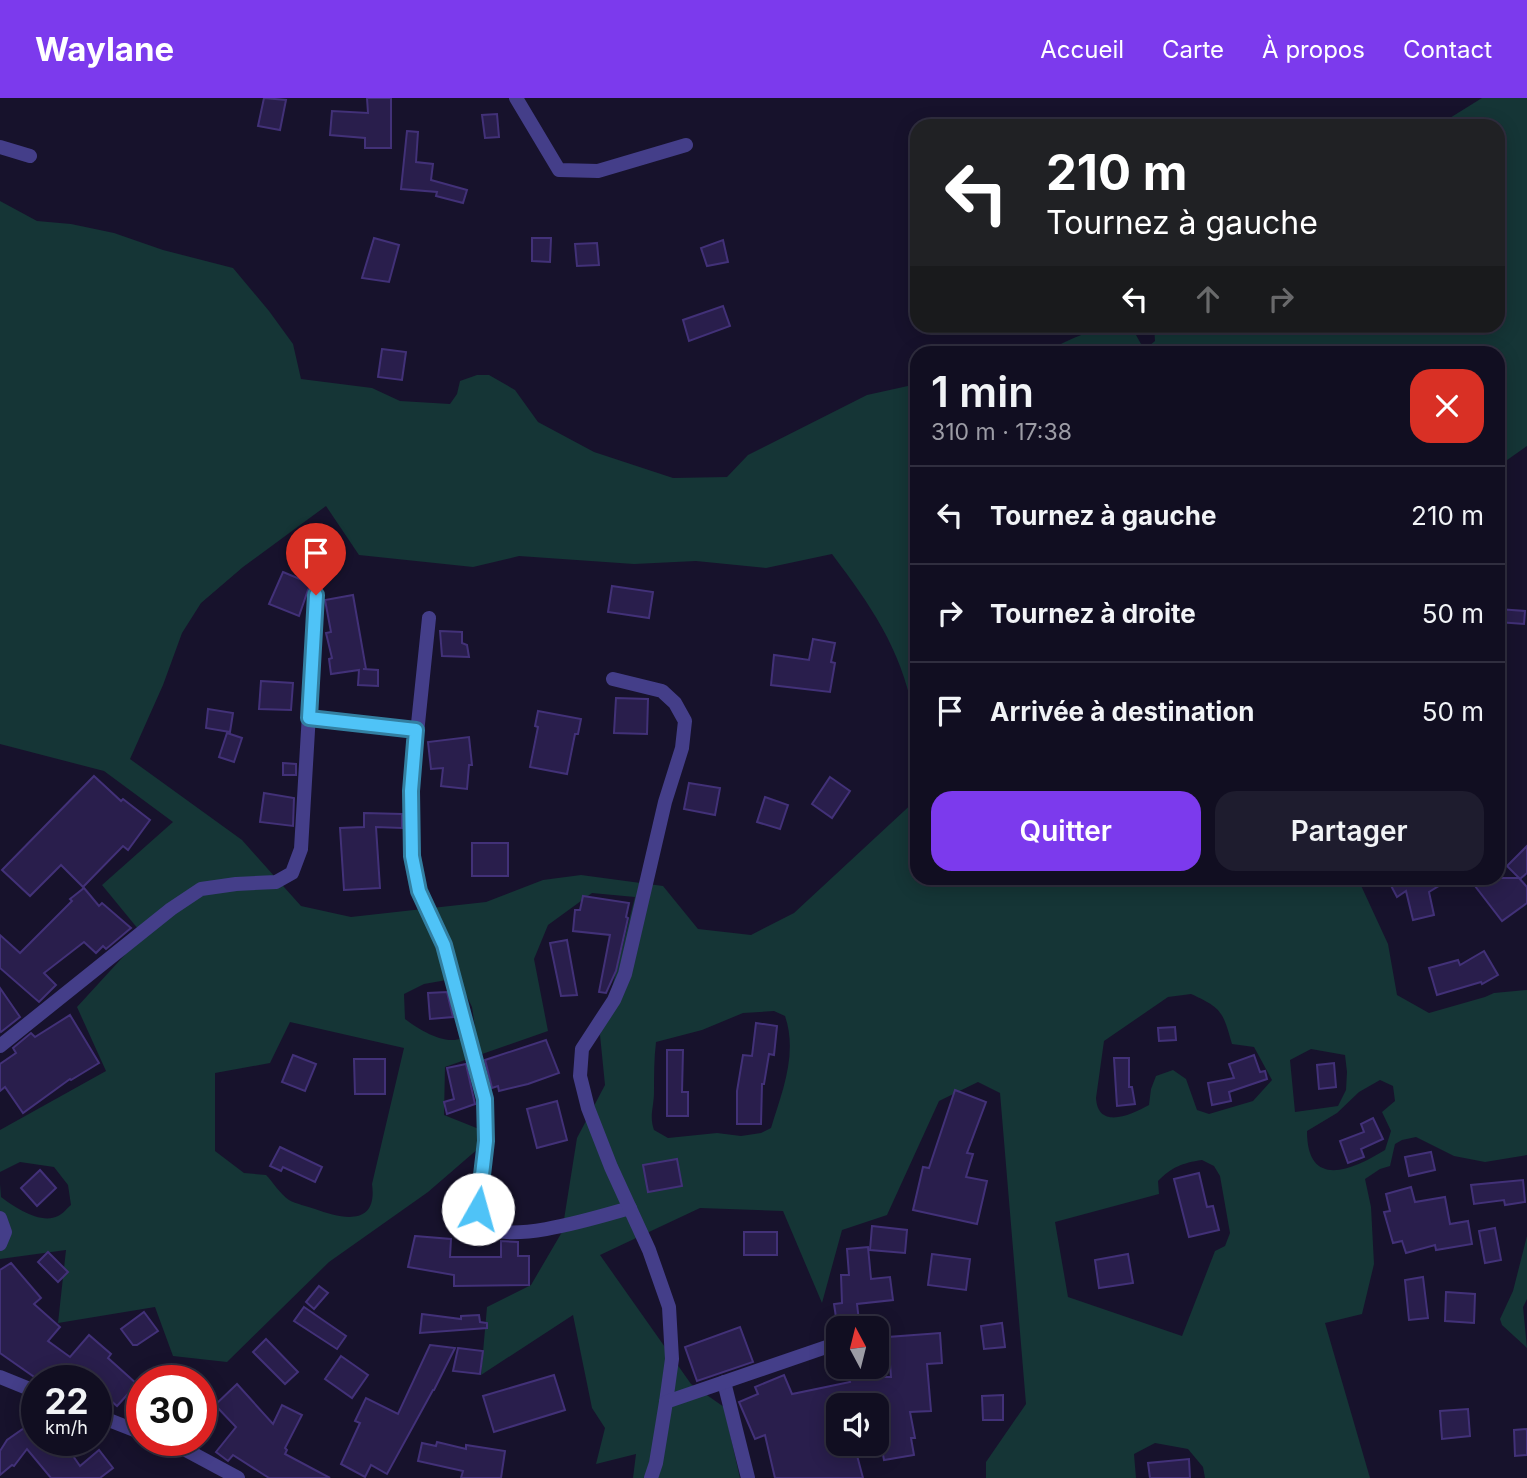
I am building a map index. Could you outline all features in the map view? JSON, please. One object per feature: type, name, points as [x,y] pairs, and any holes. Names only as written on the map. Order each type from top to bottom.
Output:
[{"type":"street","points":[[516,98],[559,170],[598,171],[686,145]]},
{"type":"street","points":[[0,147],[30,156]]},
{"type":"street","points":[[0,1046],[171,909],[201,889],[276,882],[292,873],[301,849],[316,595]]},
{"type":"street","points":[[429,618],[411,791],[412,856],[419,891],[444,945],[485,1099],[486,1141],[478,1209],[480,1218],[485,1226],[523,1232],[568,1225],[630,1208]]},
{"type":"street","points":[[613,679],[662,691],[676,703],[685,721],[682,748],[665,802],[625,974],[614,1000],[582,1049],[580,1076],[588,1108],[649,1250],[669,1307],[671,1359],[656,1463],[651,1478]]},
{"type":"street","points":[[309,718],[416,730]]},
{"type":"street","points":[[0,1218],[5,1232],[0,1244]]},
{"type":"street","points":[[666,1402],[826,1347]]},
{"type":"street","points":[[0,1377],[21,1386]]},
{"type":"street","points":[[724,1382],[748,1478]]},
{"type":"street","points":[[197,1456],[238,1478]]},
{"type":"green space","points":[[1482,98],[1527,98],[1527,446],[1505,461],[1505,346],[1149,346],[1155,341],[1154,333],[1505,333],[1505,119],[1448,119]]},
{"type":"green space","points":[[0,201],[37,221],[71,224],[114,233],[163,250],[233,268],[293,344],[301,379],[372,388],[400,401],[450,404],[457,394],[460,381],[477,375],[489,375],[515,390],[538,422],[594,452],[673,478],[727,477],[748,455],[867,395],[910,386],[910,700],[900,667],[882,628],[832,554],[766,568],[696,561],[634,564],[519,556],[473,567],[359,555],[326,506],[243,567],[201,603],[182,633],[163,685],[130,759],[242,840],[301,906],[351,917],[486,902],[543,880],[581,875],[663,886],[698,929],[751,935],[794,913],[910,805],[910,885],[1361,885],[1388,944],[1397,995],[1429,1013],[1494,993],[1527,990],[1527,1155],[1485,1162],[1454,1156],[1416,1137],[1395,1144],[1390,1166],[1365,1179],[1371,1207],[1374,1264],[1362,1314],[1325,1323],[1370,1478],[1205,1478],[1203,1467],[1188,1449],[1155,1443],[1134,1454],[1136,1478],[986,1478],[986,1462],[1026,1404],[1000,1093],[978,1082],[939,1101],[887,1215],[842,1230],[822,1303],[783,1211],[700,1208],[600,1255],[691,1384],[724,1407],[740,1478],[633,1478],[636,1454],[596,1464],[605,1428],[592,1408],[573,1315],[481,1375],[487,1307],[531,1285],[562,1232],[577,1138],[605,1085],[600,1035],[635,897],[592,893],[548,925],[534,959],[548,1031],[445,1067],[444,1115],[494,1135],[428,1192],[329,1262],[227,1362],[173,1356],[155,1307],[58,1323],[66,1250],[0,1259],[0,1184],[1,1197],[36,1217],[58,1216],[71,1205],[68,1185],[54,1167],[20,1162],[0,1172],[0,1130],[106,1071],[77,1007],[143,935],[102,885],[173,822],[104,771],[0,744]],"holes":[[[458,978],[472,1007],[475,1027],[462,1038],[440,1038],[424,1032],[405,1019],[404,994],[424,984]],[[1191,994],[1209,1003],[1220,1012],[1232,1044],[1254,1047],[1272,1080],[1253,1101],[1209,1114],[1197,1110],[1186,1079],[1173,1070],[1156,1076],[1149,1105],[1117,1117],[1109,1117],[1098,1108],[1096,1098],[1104,1041],[1168,997]],[[774,1011],[785,1016],[789,1030],[787,1073],[771,1128],[761,1133],[741,1136],[717,1133],[668,1138],[654,1130],[652,1116],[656,1042],[702,1030],[743,1013]],[[290,1022],[404,1048],[372,1184],[372,1198],[364,1213],[346,1217],[295,1203],[283,1195],[266,1175],[244,1173],[215,1151],[215,1073],[270,1063]],[[1311,1049],[1345,1055],[1346,1090],[1338,1106],[1295,1112],[1290,1060]],[[1380,1080],[1393,1086],[1395,1101],[1382,1112],[1391,1131],[1385,1150],[1345,1169],[1323,1168],[1314,1161],[1309,1149],[1307,1131],[1337,1113],[1359,1092]],[[1202,1160],[1214,1166],[1220,1176],[1230,1233],[1225,1246],[1215,1251],[1182,1336],[1068,1297],[1055,1222],[1159,1194],[1158,1181],[1168,1172],[1178,1166]]]},
{"type":"green space","points":[[1086,333],[1135,333],[1141,344],[1058,346]]},
{"type":"green space","points":[[1527,1236],[1527,1299],[1523,1307],[1527,1348],[1502,1325],[1500,1319],[1513,1291]]},
{"type":"building","points":[[264,98],[286,100],[280,130],[258,126]]},
{"type":"building","points":[[367,98],[391,98],[391,148],[365,148],[365,138],[330,135],[332,111],[368,113]]},
{"type":"building","points":[[497,114],[499,137],[485,138],[482,115]]},
{"type":"building","points":[[407,131],[418,132],[416,162],[433,164],[431,180],[467,190],[463,203],[436,196],[437,192],[401,189]]},
{"type":"building","points":[[374,238],[399,245],[389,282],[362,278]]},
{"type":"building","points":[[532,238],[551,238],[550,262],[532,261]]},
{"type":"building","points":[[723,240],[728,262],[707,266],[701,248]]},
{"type":"building","points":[[597,243],[599,265],[577,266],[575,244]]},
{"type":"building","points":[[723,306],[730,326],[689,341],[683,320]]},
{"type":"building","points":[[382,349],[406,352],[402,380],[378,377]]},
{"type":"building","points":[[283,572],[312,584],[299,616],[269,604]]},
{"type":"building","points":[[612,586],[653,592],[649,618],[608,612]]},
{"type":"building","points":[[353,595],[366,669],[363,669],[378,670],[378,686],[358,685],[359,670],[331,674],[329,659],[332,658],[326,633],[331,632],[325,600]]},
{"type":"building","points":[[1505,610],[1525,611],[1524,624],[1505,623]]},
{"type":"building","points":[[440,631],[462,632],[462,643],[467,645],[469,657],[442,656]]},
{"type":"building","points":[[813,639],[835,643],[830,692],[771,685],[774,655],[809,660]]},
{"type":"building","points":[[261,681],[293,683],[291,710],[259,709]]},
{"type":"building","points":[[616,698],[648,699],[647,734],[614,733]]},
{"type":"building","points":[[208,709],[233,713],[230,732],[206,728]]},
{"type":"building","points":[[538,711],[581,719],[578,734],[575,734],[567,774],[530,767],[538,727],[535,726]]},
{"type":"building","points":[[227,733],[242,738],[234,762],[219,757]]},
{"type":"building","points":[[469,737],[472,765],[469,765],[467,789],[441,786],[443,768],[431,769],[428,742]]},
{"type":"building","points":[[283,763],[296,764],[296,775],[283,775]]},
{"type":"building","points":[[94,776],[121,801],[123,799],[150,820],[128,850],[123,846],[83,887],[61,865],[30,896],[2,870]]},
{"type":"building","points":[[830,777],[850,791],[832,818],[812,804]]},
{"type":"building","points":[[689,783],[720,788],[715,815],[684,809]]},
{"type":"building","points":[[264,793],[294,798],[293,826],[260,822]]},
{"type":"building","points":[[765,797],[788,805],[780,829],[757,822]]},
{"type":"building","points":[[364,813],[402,814],[402,828],[376,827],[380,888],[344,890],[340,828],[364,827]]},
{"type":"building","points":[[472,843],[508,843],[508,876],[472,876]]},
{"type":"building","points":[[1527,846],[1527,873],[1520,879],[1507,866]]},
{"type":"building","points":[[1505,878],[1519,878],[1527,887],[1527,903],[1502,921],[1475,886],[1505,885]]},
{"type":"building","points":[[1391,885],[1440,885],[1429,892],[1434,915],[1413,920],[1406,891],[1397,897]]},
{"type":"building","points":[[84,888],[99,906],[102,903],[131,928],[106,949],[103,946],[96,953],[84,942],[44,973],[56,985],[39,1002],[0,968],[0,935],[20,953],[72,901],[70,899]]},
{"type":"building","points":[[583,896],[629,903],[616,971],[606,993],[599,992],[610,935],[573,931],[575,910],[580,910]]},
{"type":"building","points":[[567,940],[577,995],[561,996],[550,943]]},
{"type":"building","points":[[1484,951],[1498,975],[1482,984],[1481,982],[1437,995],[1429,968],[1458,960],[1460,965]]},
{"type":"building","points":[[0,988],[20,1017],[1,1032],[0,1030]]},
{"type":"building","points":[[447,992],[453,1017],[430,1019],[428,993]]},
{"type":"building","points":[[70,1015],[99,1063],[70,1079],[23,1113],[5,1087],[0,1091],[0,1064],[16,1053],[13,1048],[31,1033],[35,1037]]},
{"type":"building","points":[[756,1023],[777,1026],[774,1055],[769,1054],[762,1084],[761,1124],[737,1124],[737,1091],[743,1055],[752,1056]]},
{"type":"building","points":[[1175,1027],[1176,1040],[1159,1041],[1158,1028]]},
{"type":"building","points":[[546,1040],[559,1073],[499,1091],[498,1086],[492,1088],[485,1060]]},
{"type":"building","points":[[667,1050],[683,1050],[682,1092],[688,1092],[688,1116],[667,1116]]},
{"type":"building","points":[[293,1055],[316,1064],[305,1091],[282,1082]]},
{"type":"building","points":[[1254,1055],[1260,1072],[1265,1071],[1267,1079],[1229,1092],[1231,1101],[1212,1105],[1208,1083],[1234,1078],[1229,1064]]},
{"type":"building","points":[[1114,1058],[1129,1058],[1129,1087],[1132,1087],[1135,1104],[1117,1106]]},
{"type":"building","points":[[354,1059],[385,1059],[385,1094],[355,1094]]},
{"type":"building","points":[[1334,1063],[1336,1087],[1319,1089],[1317,1065]]},
{"type":"building","points":[[466,1064],[475,1104],[447,1114],[444,1102],[454,1099],[447,1068]]},
{"type":"building","points":[[955,1090],[986,1102],[967,1153],[973,1154],[966,1177],[987,1181],[977,1224],[913,1210],[923,1167],[929,1168]]},
{"type":"building","points":[[557,1101],[567,1140],[537,1148],[527,1109]]},
{"type":"building","points":[[1373,1118],[1383,1139],[1361,1149],[1364,1157],[1348,1163],[1340,1141],[1364,1132],[1361,1124]]},
{"type":"building","points":[[280,1147],[322,1167],[315,1182],[283,1167],[281,1171],[270,1166]]},
{"type":"building","points":[[1431,1152],[1435,1170],[1409,1176],[1405,1157]]},
{"type":"building","points":[[677,1159],[682,1186],[648,1192],[643,1165]]},
{"type":"building","points":[[40,1170],[56,1188],[37,1206],[21,1188]]},
{"type":"building","points":[[1199,1173],[1207,1207],[1213,1206],[1219,1230],[1189,1237],[1174,1179]]},
{"type":"building","points":[[1523,1180],[1525,1202],[1505,1205],[1504,1200],[1474,1204],[1471,1185]]},
{"type":"building","points":[[1411,1187],[1415,1202],[1445,1197],[1450,1224],[1468,1221],[1472,1244],[1436,1250],[1435,1245],[1406,1253],[1402,1241],[1393,1243],[1384,1212],[1390,1211],[1386,1194]]},
{"type":"building","points":[[872,1226],[907,1230],[905,1253],[870,1250]]},
{"type":"building","points":[[1495,1228],[1501,1260],[1485,1263],[1479,1231]]},
{"type":"building","points":[[744,1232],[777,1232],[777,1255],[744,1255]]},
{"type":"building","points":[[415,1236],[451,1239],[450,1257],[501,1257],[501,1241],[518,1242],[518,1256],[529,1256],[529,1285],[454,1286],[454,1275],[408,1267]]},
{"type":"building","points":[[868,1247],[871,1279],[890,1277],[893,1300],[857,1304],[858,1316],[836,1316],[834,1304],[842,1303],[841,1275],[849,1275],[847,1249]]},
{"type":"building","points":[[48,1252],[68,1272],[58,1282],[38,1262]]},
{"type":"building","points":[[932,1254],[970,1259],[966,1290],[928,1285]]},
{"type":"building","points":[[1128,1254],[1133,1283],[1099,1288],[1095,1260]]},
{"type":"building","points":[[11,1263],[41,1298],[34,1304],[60,1327],[48,1341],[70,1357],[89,1335],[111,1354],[108,1358],[126,1374],[126,1396],[117,1406],[112,1402],[112,1365],[21,1365],[21,1368],[0,1353],[0,1270]]},
{"type":"building","points":[[1423,1277],[1428,1318],[1409,1320],[1405,1280]]},
{"type":"building","points":[[319,1286],[328,1293],[314,1309],[306,1302]]},
{"type":"building","points":[[1446,1292],[1475,1294],[1474,1323],[1445,1321]]},
{"type":"building","points":[[304,1307],[346,1336],[337,1349],[294,1321]]},
{"type":"building","points":[[144,1312],[158,1331],[133,1345],[121,1329]]},
{"type":"building","points":[[422,1314],[461,1319],[461,1316],[479,1315],[480,1322],[487,1323],[487,1328],[420,1333]]},
{"type":"building","points":[[1002,1323],[1005,1347],[984,1349],[981,1326]]},
{"type":"building","points":[[740,1327],[753,1362],[697,1381],[685,1347]]},
{"type":"building","points":[[940,1333],[942,1363],[927,1364],[931,1411],[910,1412],[915,1438],[911,1438],[914,1455],[884,1460],[883,1456],[889,1456],[889,1393],[826,1393],[826,1456],[857,1456],[863,1478],[775,1478],[765,1435],[755,1439],[739,1402],[758,1394],[755,1387],[784,1375],[792,1394],[850,1382],[849,1379],[889,1379],[889,1337]]},
{"type":"building","points":[[266,1339],[298,1372],[285,1384],[253,1352]]},
{"type":"building","points":[[430,1345],[455,1348],[387,1474],[371,1465],[365,1477],[341,1464],[360,1423],[355,1421],[366,1398],[398,1414]]},
{"type":"building","points":[[458,1348],[483,1351],[480,1374],[453,1371]]},
{"type":"building","points":[[341,1356],[368,1375],[352,1398],[325,1379]]},
{"type":"building","points":[[554,1375],[565,1410],[494,1432],[483,1396]]},
{"type":"building","points":[[237,1384],[273,1424],[282,1405],[302,1415],[285,1448],[285,1454],[330,1478],[269,1478],[233,1455],[228,1461],[217,1451],[236,1427],[217,1407],[217,1403]]},
{"type":"building","points":[[1003,1395],[1003,1420],[983,1420],[982,1396]]},
{"type":"building","points":[[1468,1409],[1470,1436],[1442,1439],[1440,1411]]},
{"type":"building","points":[[1527,1429],[1527,1455],[1515,1456],[1514,1430]]},
{"type":"building","points":[[21,1430],[22,1456],[14,1466],[0,1475],[0,1451],[7,1440]]},
{"type":"building","points":[[437,1442],[466,1449],[466,1445],[505,1451],[501,1478],[461,1478],[463,1471],[418,1461],[422,1443],[436,1446]]},
{"type":"building","points":[[33,1456],[73,1456],[80,1466],[92,1456],[104,1456],[113,1468],[100,1478],[51,1478]]},
{"type":"building","points":[[1189,1459],[1190,1478],[1150,1478],[1148,1463]]},
{"type":"route","points":[[316,595],[309,718],[416,730],[411,791],[412,856],[419,891],[444,945],[485,1099],[486,1141],[478,1209]]}]
